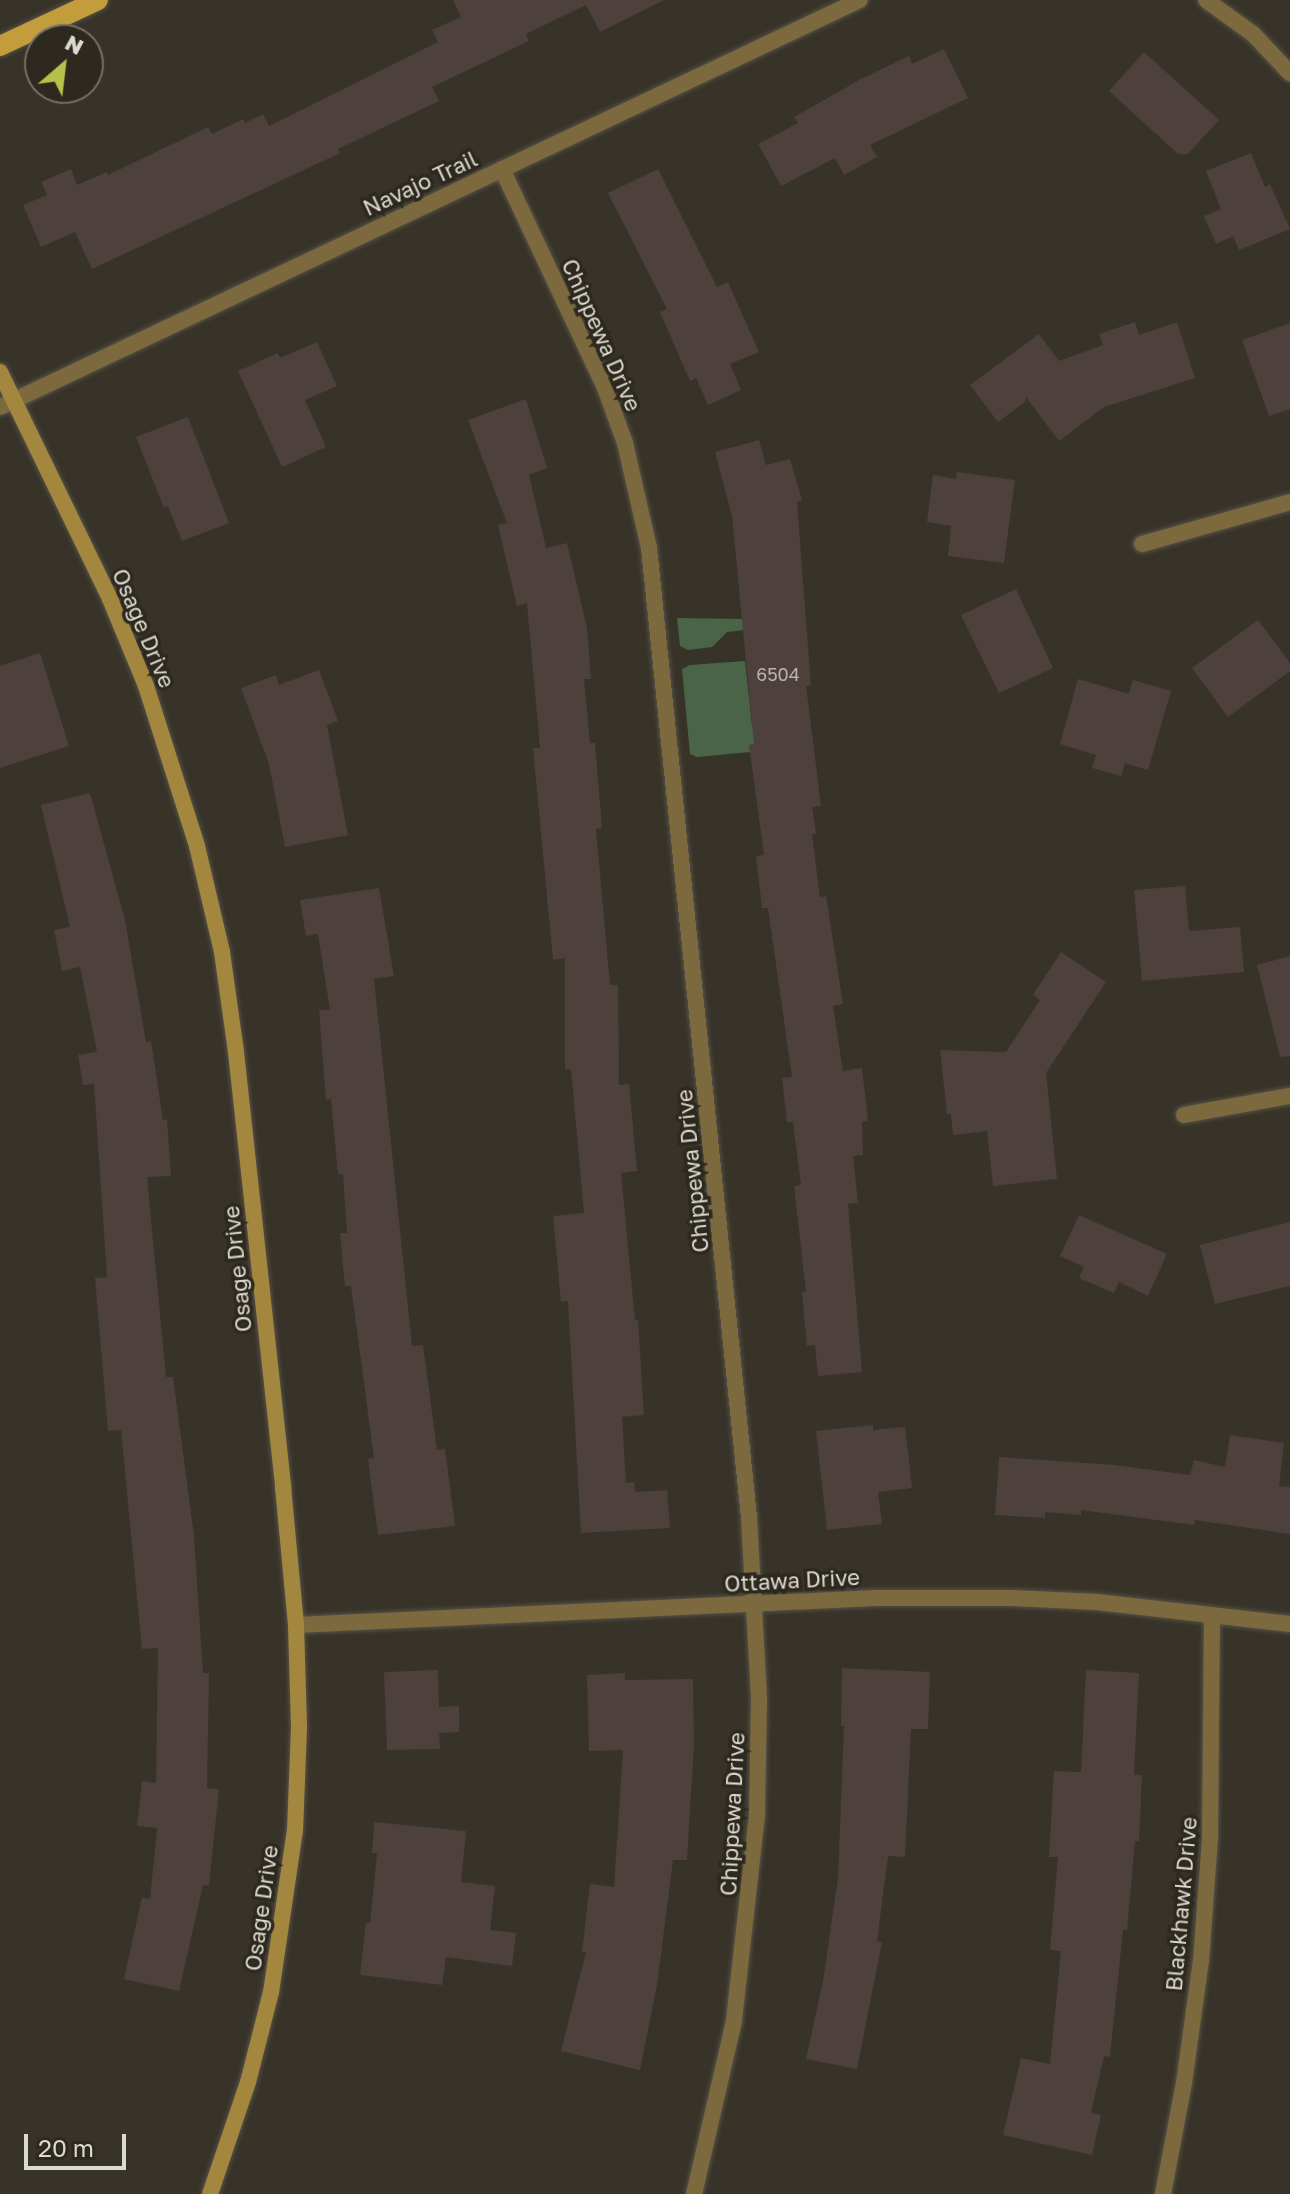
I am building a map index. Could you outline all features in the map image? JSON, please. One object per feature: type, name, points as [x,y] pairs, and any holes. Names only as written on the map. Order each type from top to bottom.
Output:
[{"type":"main road","points":[[0,46],[98,0]]},
{"type":"street","name":"Navajo Trail","points":[[7,404],[860,0]]},
{"type":"street","points":[[1206,0],[1253,34],[1290,73]]},
{"type":"street","name":"Chippewa Drive","points":[[502,169],[605,388],[625,443],[649,548],[749,1518],[759,1728],[757,1815],[748,1923],[734,2021],[694,2194]]},
{"type":"street","name":"Osage Drive","points":[[0,372],[7,404],[110,599],[146,686],[197,846],[218,937],[236,1052],[296,1625],[298,1756],[295,1830],[283,1926],[248,2082],[210,2194]]},
{"type":"street","points":[[1142,544],[1290,502]]},
{"type":"street","points":[[1184,1115],[1290,1096]]},
{"type":"street","name":"Ottawa Drive","points":[[296,1625],[754,1604],[1012,1598],[1097,1602],[1290,1624]]},
{"type":"street","name":"Blackhawk Drive","points":[[1163,2194],[1184,2083],[1201,1961],[1210,1839],[1212,1616]]},
{"type":"green space","points":[[677,618],[742,619],[773,627],[727,632],[712,647],[688,650],[680,646]]},
{"type":"green space","points":[[745,661],[752,726],[794,722],[796,739],[750,745],[750,752],[697,757],[690,754],[682,669],[690,665]]},
{"type":"building","points":[[453,0],[664,0],[600,32],[586,5],[526,34],[529,41],[432,87],[439,101],[338,149],[340,153],[92,269],[75,232],[41,247],[23,205],[47,195],[41,182],[71,169],[77,185],[107,172],[108,175],[208,127],[212,134],[243,119],[245,123],[263,114],[269,126],[438,42],[432,30],[461,17]]},
{"type":"building","points":[[944,49],[968,98],[870,145],[877,157],[844,175],[835,158],[781,186],[758,144],[798,123],[794,117],[861,79],[909,56],[912,64]]},
{"type":"building","points":[[1144,52],[1219,120],[1188,154],[1178,154],[1109,91]]},
{"type":"building","points":[[1251,153],[1265,187],[1270,184],[1290,229],[1239,250],[1233,236],[1216,244],[1204,216],[1221,209],[1206,171]]},
{"type":"building","points":[[658,169],[717,287],[728,282],[759,352],[730,364],[741,390],[708,405],[696,378],[690,381],[660,312],[667,309],[608,193]]},
{"type":"building","points":[[1135,322],[1139,335],[1177,322],[1195,378],[1104,407],[1059,441],[1026,397],[1025,402],[998,422],[970,385],[1039,334],[1059,361],[1103,345],[1099,334]]},
{"type":"building","points":[[1290,323],[1290,409],[1269,416],[1242,340]]},
{"type":"building","points":[[317,342],[337,386],[305,400],[326,447],[282,467],[238,371],[278,353],[280,358]]},
{"type":"building","points":[[526,399],[547,468],[529,475],[546,548],[567,543],[587,628],[591,679],[584,679],[590,743],[595,743],[602,828],[596,829],[610,985],[618,985],[619,1085],[629,1084],[637,1171],[621,1173],[635,1320],[638,1320],[644,1415],[622,1417],[626,1483],[634,1482],[635,1492],[667,1490],[670,1528],[581,1533],[568,1301],[561,1302],[553,1216],[584,1213],[571,1069],[565,1069],[565,958],[553,960],[533,748],[540,748],[527,603],[517,606],[498,525],[507,523],[468,420]]},
{"type":"building","points":[[188,417],[229,523],[182,541],[168,506],[164,508],[136,437]]},
{"type":"building","points":[[759,440],[766,465],[790,459],[802,500],[797,502],[811,686],[806,686],[821,806],[812,807],[816,834],[812,834],[820,897],[826,896],[843,1004],[833,1006],[843,1071],[862,1068],[868,1121],[862,1122],[863,1155],[853,1156],[858,1203],[848,1204],[862,1372],[818,1376],[815,1345],[807,1346],[802,1293],[806,1292],[794,1186],[801,1185],[793,1122],[787,1122],[782,1078],[792,1077],[768,908],[762,908],[756,856],[764,855],[749,745],[754,744],[732,516],[715,452]]},
{"type":"building","points":[[957,472],[1015,480],[1004,563],[948,556],[951,526],[927,522],[933,475],[956,479]]},
{"type":"building","points":[[1016,589],[1053,668],[999,693],[961,615]]},
{"type":"building","points":[[1258,620],[1290,663],[1290,671],[1228,717],[1192,668]]},
{"type":"building","points":[[40,653],[69,746],[0,768],[0,666]]},
{"type":"building","points":[[319,670],[338,721],[327,725],[348,835],[285,847],[269,764],[241,688],[276,675],[279,685]]},
{"type":"building","points":[[1078,679],[1129,694],[1133,680],[1171,691],[1148,770],[1125,763],[1121,776],[1092,768],[1096,755],[1060,744]]},
{"type":"building","points":[[90,793],[125,920],[146,1042],[151,1041],[163,1120],[167,1119],[171,1176],[147,1177],[166,1377],[173,1377],[194,1536],[203,1673],[209,1673],[207,1788],[219,1789],[209,1886],[203,1885],[179,1991],[124,1979],[142,1897],[150,1899],[157,1828],[137,1826],[142,1781],[156,1783],[158,1648],[142,1649],[121,1430],[108,1431],[95,1278],[107,1277],[94,1084],[83,1085],[78,1055],[97,1052],[80,967],[62,971],[54,930],[70,927],[41,805]]},
{"type":"building","points":[[1185,886],[1189,931],[1240,927],[1244,972],[1142,981],[1134,890]]},
{"type":"building","points":[[379,888],[394,976],[374,979],[412,1346],[423,1345],[437,1450],[445,1449],[455,1526],[378,1535],[368,1459],[374,1458],[351,1286],[345,1286],[340,1233],[347,1233],[343,1174],[338,1175],[331,1099],[326,1100],[319,1010],[330,1010],[318,934],[306,936],[300,900]]},
{"type":"building","points":[[1061,952],[1106,982],[1046,1073],[1057,1179],[993,1186],[987,1131],[953,1135],[951,1114],[947,1114],[940,1050],[1006,1052],[1040,1000],[1033,995]]},
{"type":"building","points":[[1290,956],[1290,1056],[1280,1057],[1257,965]]},
{"type":"building","points":[[1079,1215],[1167,1254],[1148,1296],[1119,1282],[1114,1293],[1079,1278],[1084,1267],[1060,1256]]},
{"type":"building","points":[[1290,1222],[1290,1286],[1215,1304],[1200,1245]]},
{"type":"building","points":[[873,1425],[873,1430],[905,1427],[912,1488],[878,1492],[882,1524],[827,1530],[816,1431]]},
{"type":"building","points":[[1230,1435],[1284,1443],[1279,1486],[1290,1487],[1290,1534],[1195,1520],[1194,1525],[1081,1510],[1081,1515],[1045,1512],[1045,1518],[995,1515],[999,1457],[1114,1465],[1190,1475],[1194,1460],[1225,1467]]},
{"type":"building","points":[[842,1668],[930,1672],[928,1729],[911,1729],[905,1857],[888,1856],[877,1942],[882,1942],[857,2069],[806,2059],[823,1981],[838,1878],[844,1726],[841,1726]]},
{"type":"building","points":[[438,1670],[439,1707],[459,1706],[459,1732],[439,1733],[440,1749],[387,1750],[384,1672]]},
{"type":"building","points":[[1086,1670],[1139,1673],[1134,1775],[1142,1775],[1139,1841],[1135,1841],[1127,1930],[1123,1930],[1110,2057],[1104,2056],[1091,2113],[1101,2115],[1092,2155],[1003,2135],[1021,2058],[1050,2064],[1061,1951],[1050,1950],[1058,1857],[1049,1857],[1054,1771],[1081,1772]]},
{"type":"building","points":[[625,1673],[625,1680],[693,1679],[694,1745],[687,1860],[673,1860],[657,1985],[640,2070],[561,2051],[586,1952],[582,1952],[590,1884],[614,1887],[623,1750],[589,1751],[587,1675]]},
{"type":"building","points":[[374,1822],[466,1831],[461,1882],[495,1886],[490,1930],[516,1933],[512,1966],[446,1957],[442,1985],[360,1975],[366,1923],[370,1923],[377,1853],[372,1853]]}]
